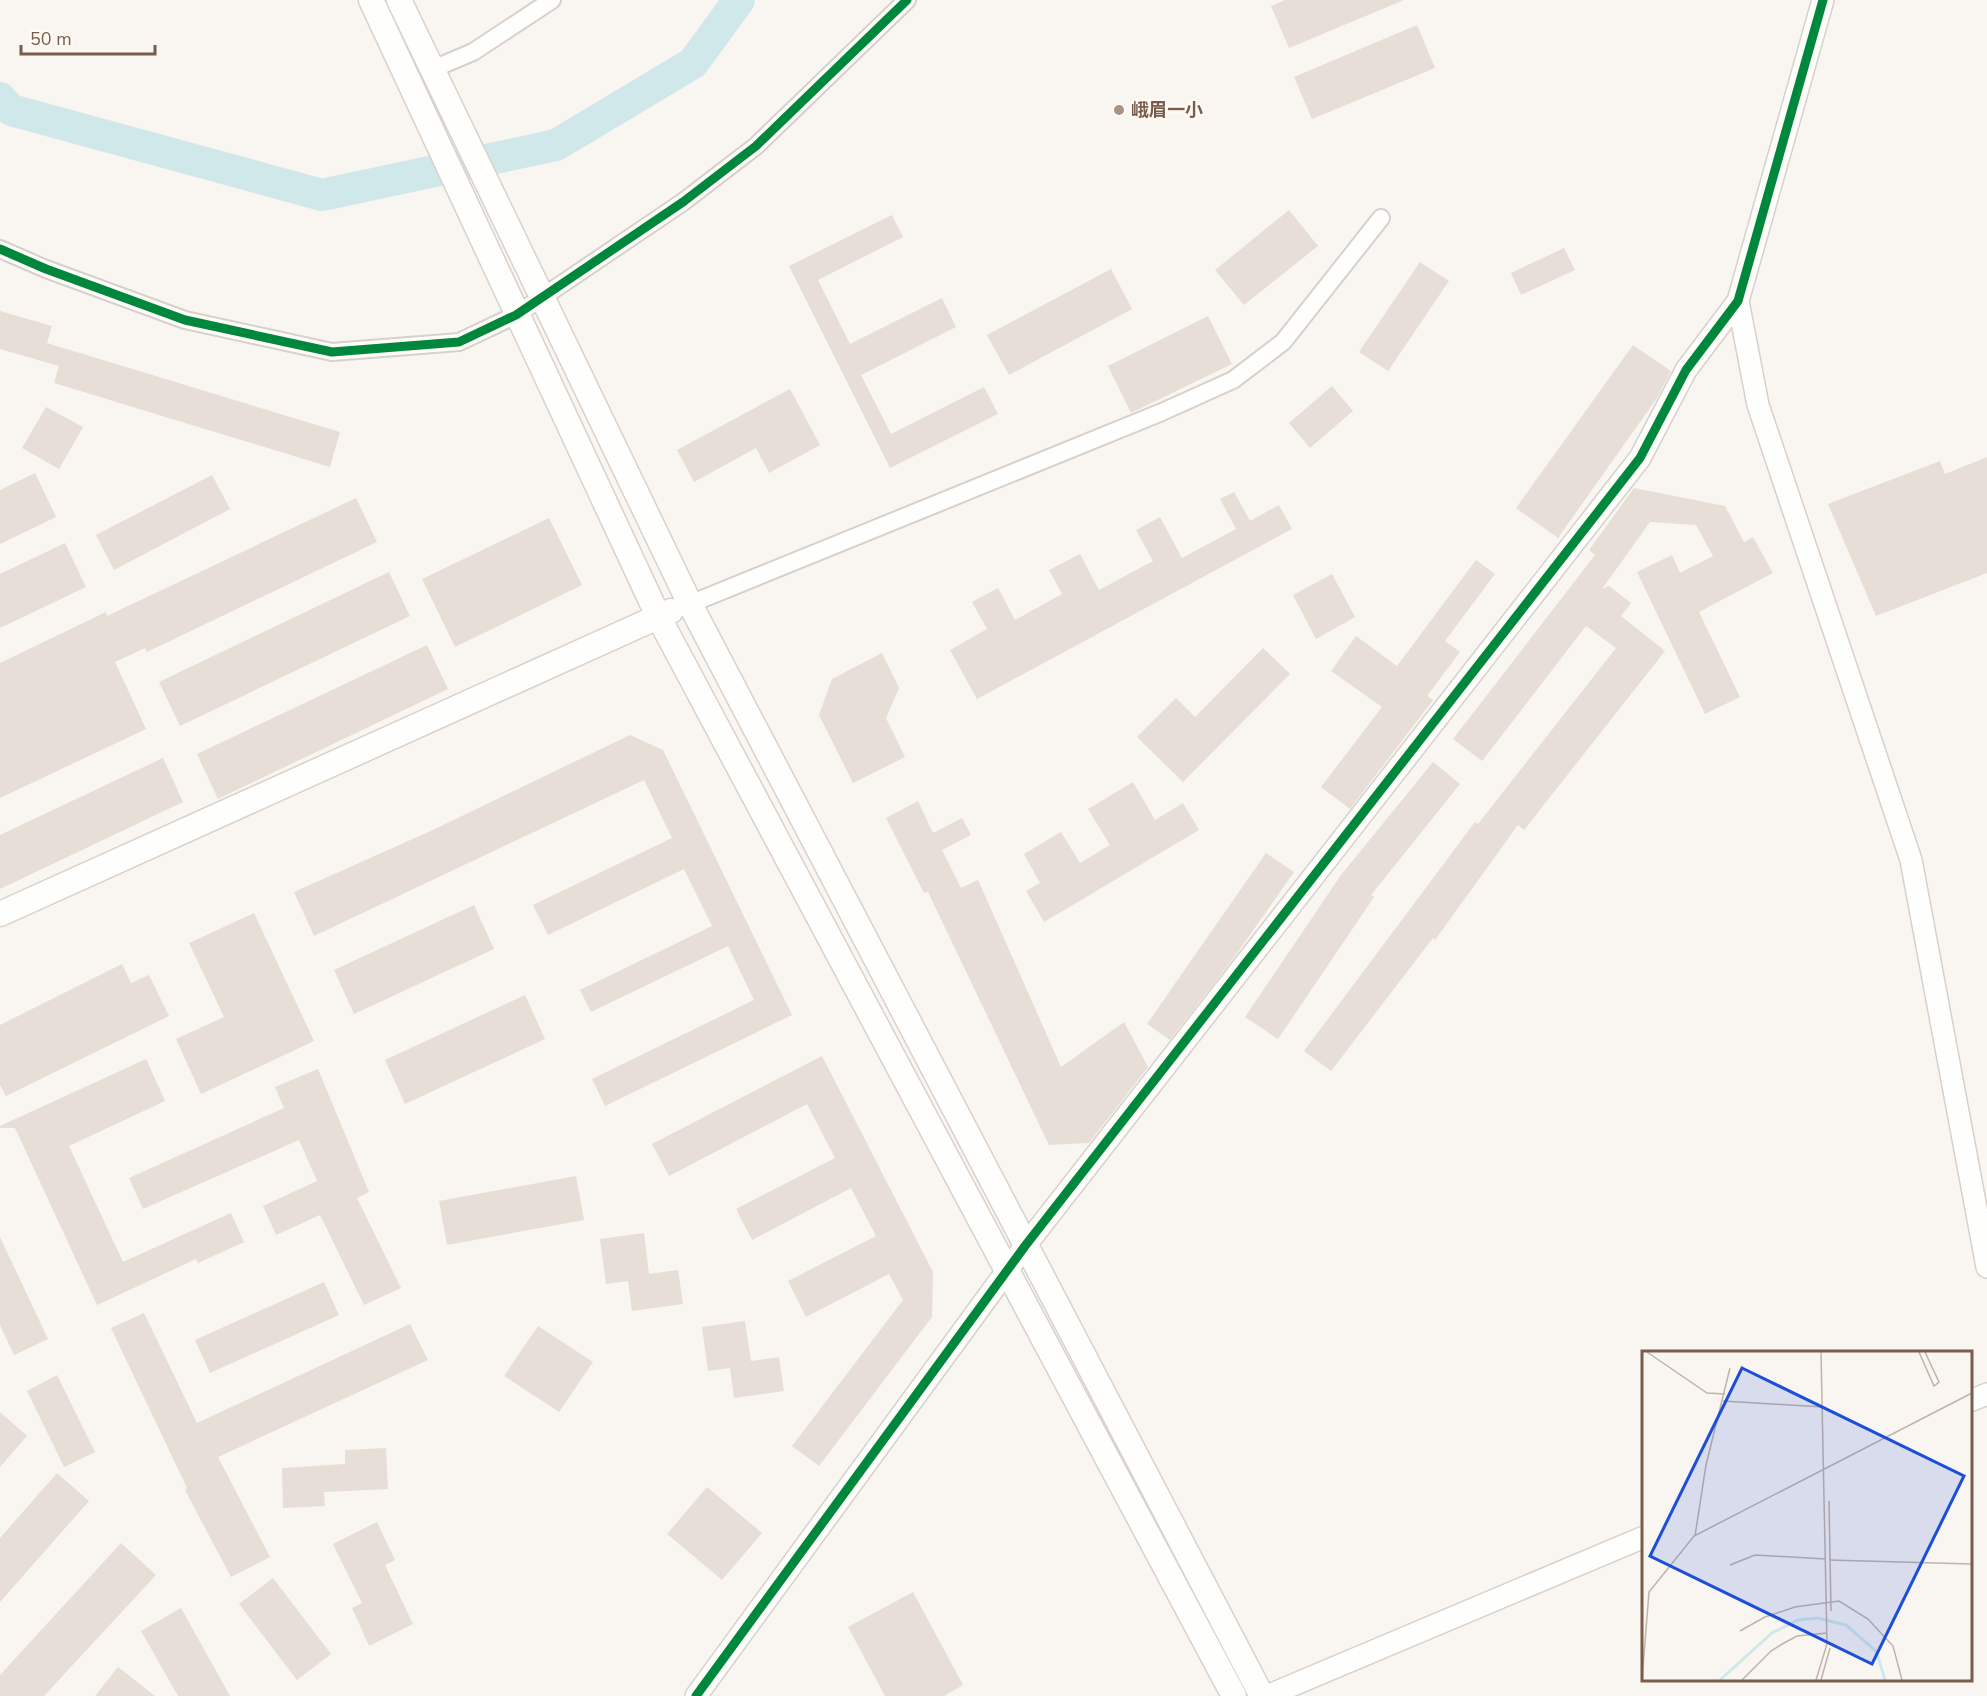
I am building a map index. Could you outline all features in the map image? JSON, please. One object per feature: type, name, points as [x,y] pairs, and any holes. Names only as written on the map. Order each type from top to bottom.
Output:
[{"type":"main road","points":[[371,0],[658,616],[1234,1696]]},
{"type":"main road","points":[[399,0],[690,604],[1262,1696]]},
{"type":"main road","points":[[0,914],[658,616],[690,604]]},
{"type":"street","points":[[436,75],[552,0]]},
{"type":"street","points":[[0,249],[46,269],[185,320],[332,352],[459,342],[516,315],[674,209],[756,146],[906,0]]},
{"type":"street","points":[[696,1696],[1025,1246],[1640,458],[1686,370],[1738,301],[1823,0]]},
{"type":"street","points":[[690,604],[1162,412],[1233,380],[1283,342],[1381,218]]},
{"type":"street","points":[[1738,301],[1758,405],[1911,860],[1987,1267]]},
{"type":"street","points":[[1972,1401],[1987,1394]]},
{"type":"street","points":[[1267,1696],[1642,1538]]},
{"type":"building","points":[[1285,0],[1404,0],[1289,48],[1271,6]]},
{"type":"building","points":[[1417,25],[1435,68],[1312,119],[1294,77]]},
{"type":"building","points":[[1289,210],[1318,246],[1244,305],[1215,270]]},
{"type":"building","points":[[892,215],[903,237],[818,280],[850,344],[942,298],[956,327],[861,375],[891,434],[984,387],[998,414],[890,468],[789,266]]},
{"type":"building","points":[[1564,248],[1575,270],[1521,295],[1511,273]]},
{"type":"building","points":[[1420,262],[1449,281],[1388,371],[1359,352]]},
{"type":"building","points":[[1111,269],[1132,309],[1009,375],[987,335]]},
{"type":"building","points":[[0,311],[52,326],[47,343],[340,432],[330,467],[54,383],[59,366],[0,349]]},
{"type":"building","points":[[1208,316],[1232,364],[1131,413],[1108,366]]},
{"type":"building","points":[[1633,345],[1671,371],[1657,398],[1558,538],[1516,508]]},
{"type":"building","points":[[1332,386],[1353,411],[1310,448],[1289,423]]},
{"type":"building","points":[[790,389],[820,445],[769,473],[756,448],[694,482],[677,450]]},
{"type":"building","points":[[46,407],[83,427],[59,469],[22,448]]},
{"type":"building","points":[[1987,457],[1987,573],[1876,616],[1828,504],[1940,461],[1945,474]]},
{"type":"building","points":[[35,473],[56,517],[0,544],[0,490]]},
{"type":"building","points":[[212,475],[230,509],[114,570],[96,535]]},
{"type":"building","points":[[1634,488],[1725,506],[1744,542],[1753,537],[1773,573],[1699,612],[1740,697],[1705,714],[1637,572],[1672,555],[1680,573],[1713,556],[1696,525],[1650,522],[1602,589],[1609,586],[1631,603],[1621,616],[1665,651],[1524,830],[1518,825],[1435,940],[1433,938],[1331,1071],[1304,1051],[1475,822],[1478,824],[1616,648],[1586,626],[1482,761],[1453,739],[1595,555],[1589,550]]},
{"type":"building","points":[[1234,492],[1250,521],[1279,505],[1292,529],[977,699],[950,650],[987,629],[972,602],[998,588],[1015,620],[1062,594],[1049,570],[1080,554],[1099,590],[1153,561],[1136,530],[1160,517],[1182,558],[1236,529],[1220,499]]},
{"type":"building","points":[[356,498],[377,542],[147,652],[145,648],[115,662],[146,729],[0,798],[0,663],[106,612],[107,616]]},
{"type":"building","points":[[549,518],[582,585],[455,647],[422,579]]},
{"type":"building","points":[[65,543],[86,587],[0,628],[0,574]]},
{"type":"building","points":[[1476,560],[1495,574],[1445,641],[1460,652],[1427,696],[1433,700],[1350,809],[1321,787],[1382,707],[1331,671],[1356,636],[1397,666]]},
{"type":"building","points":[[389,572],[410,616],[180,726],[159,682]]},
{"type":"building","points":[[1332,574],[1355,617],[1316,639],[1293,595]]},
{"type":"building","points":[[427,645],[448,689],[218,799],[197,754]]},
{"type":"building","points":[[1263,648],[1290,674],[1183,782],[1137,737],[1176,698],[1195,717]]},
{"type":"building","points":[[882,653],[899,688],[886,718],[905,757],[853,783],[819,715],[832,679]]},
{"type":"building","points":[[630,735],[663,750],[792,1015],[605,1106],[592,1079],[754,1000],[728,946],[591,1012],[580,990],[712,926],[684,869],[548,935],[533,905],[672,838],[644,780],[314,936],[294,892],[435,829]]},
{"type":"building","points":[[163,758],[183,802],[0,889],[0,835]]},
{"type":"building","points":[[1433,762],[1460,784],[1371,895],[1374,897],[1278,1039],[1245,1017],[1341,875]]},
{"type":"building","points":[[1133,782],[1155,820],[1183,803],[1199,830],[1044,922],[1026,891],[1040,883],[1024,854],[1061,832],[1080,863],[1110,845],[1088,809]]},
{"type":"building","points":[[918,801],[933,833],[962,818],[971,835],[942,850],[961,888],[978,880],[1061,1067],[1124,1022],[1148,1067],[1089,1143],[1049,1145],[928,892],[924,893],[886,818]]},
{"type":"building","points":[[1266,853],[1294,872],[1233,959],[1170,1040],[1147,1024]]},
{"type":"building","points":[[474,905],[494,949],[354,1014],[334,970]]},
{"type":"building","points":[[254,913],[314,1041],[201,1094],[176,1039],[224,1017],[189,943]]},
{"type":"building","points":[[122,964],[131,983],[149,975],[169,1016],[6,1096],[0,1085],[0,1025]]},
{"type":"building","points":[[525,995],[545,1039],[405,1104],[385,1060]]},
{"type":"building","points":[[822,1056],[933,1272],[932,1317],[819,1466],[792,1446],[903,1300],[889,1274],[806,1317],[788,1281],[876,1236],[851,1188],[752,1240],[736,1209],[835,1158],[807,1104],[669,1176],[652,1144]]},
{"type":"building","points":[[146,1059],[165,1101],[69,1146],[123,1262],[231,1213],[244,1242],[198,1263],[196,1259],[97,1305],[15,1128],[0,1128],[0,1126]]},
{"type":"building","points":[[318,1069],[369,1192],[357,1198],[401,1288],[364,1305],[320,1215],[276,1235],[263,1206],[317,1181],[299,1140],[143,1209],[129,1178],[284,1108],[275,1087]]},
{"type":"building","points":[[576,1176],[584,1220],[447,1245],[439,1201]]},
{"type":"building","points":[[644,1233],[649,1274],[678,1270],[683,1304],[632,1311],[628,1281],[606,1284],[600,1239]]},
{"type":"building","points":[[0,1237],[48,1339],[14,1355],[0,1325]]},
{"type":"building","points":[[324,1282],[339,1315],[210,1373],[195,1340]]},
{"type":"building","points":[[144,1313],[197,1423],[410,1324],[428,1360],[218,1457],[270,1557],[231,1577],[185,1490],[187,1488],[111,1328]]},
{"type":"building","points":[[745,1321],[751,1361],[779,1357],[784,1391],[734,1398],[730,1368],[708,1371],[702,1327]]},
{"type":"building","points":[[538,1326],[593,1362],[559,1412],[504,1376]]},
{"type":"building","points":[[57,1375],[95,1452],[64,1467],[27,1391]]},
{"type":"building","points":[[0,1412],[27,1436],[0,1467]]},
{"type":"building","points":[[386,1448],[388,1489],[324,1492],[325,1506],[283,1508],[282,1468],[345,1464],[345,1450]]},
{"type":"building","points":[[57,1473],[89,1501],[0,1602],[0,1538]]},
{"type":"building","points":[[707,1487],[762,1533],[722,1580],[667,1534]]},
{"type":"building","points":[[377,1522],[395,1560],[385,1565],[413,1624],[369,1646],[352,1608],[362,1603],[333,1544]]},
{"type":"building","points":[[121,1543],[156,1575],[44,1696],[0,1696],[0,1675]]},
{"type":"building","points":[[273,1578],[331,1654],[297,1680],[239,1604]]},
{"type":"building","points":[[913,1592],[963,1685],[944,1696],[885,1696],[848,1627]]},
{"type":"building","points":[[181,1608],[230,1696],[178,1696],[141,1631]]},
{"type":"building","points":[[118,1667],[155,1696],[95,1696]]},
{"type":"waterway","points":[[0,98],[11,110],[322,195],[556,145],[693,63],[739,0]]},
{"type":"cycle path","points":[[0,249],[46,269],[185,320],[332,352],[459,342],[516,315],[683,202],[756,146],[907,0]]},
{"type":"cycle path","points":[[696,1696],[1025,1246],[1640,458],[1686,370],[1738,301],[1823,0]]},
{"type":"place","name":"峨眉一小","points":[[1119,110]]}]
